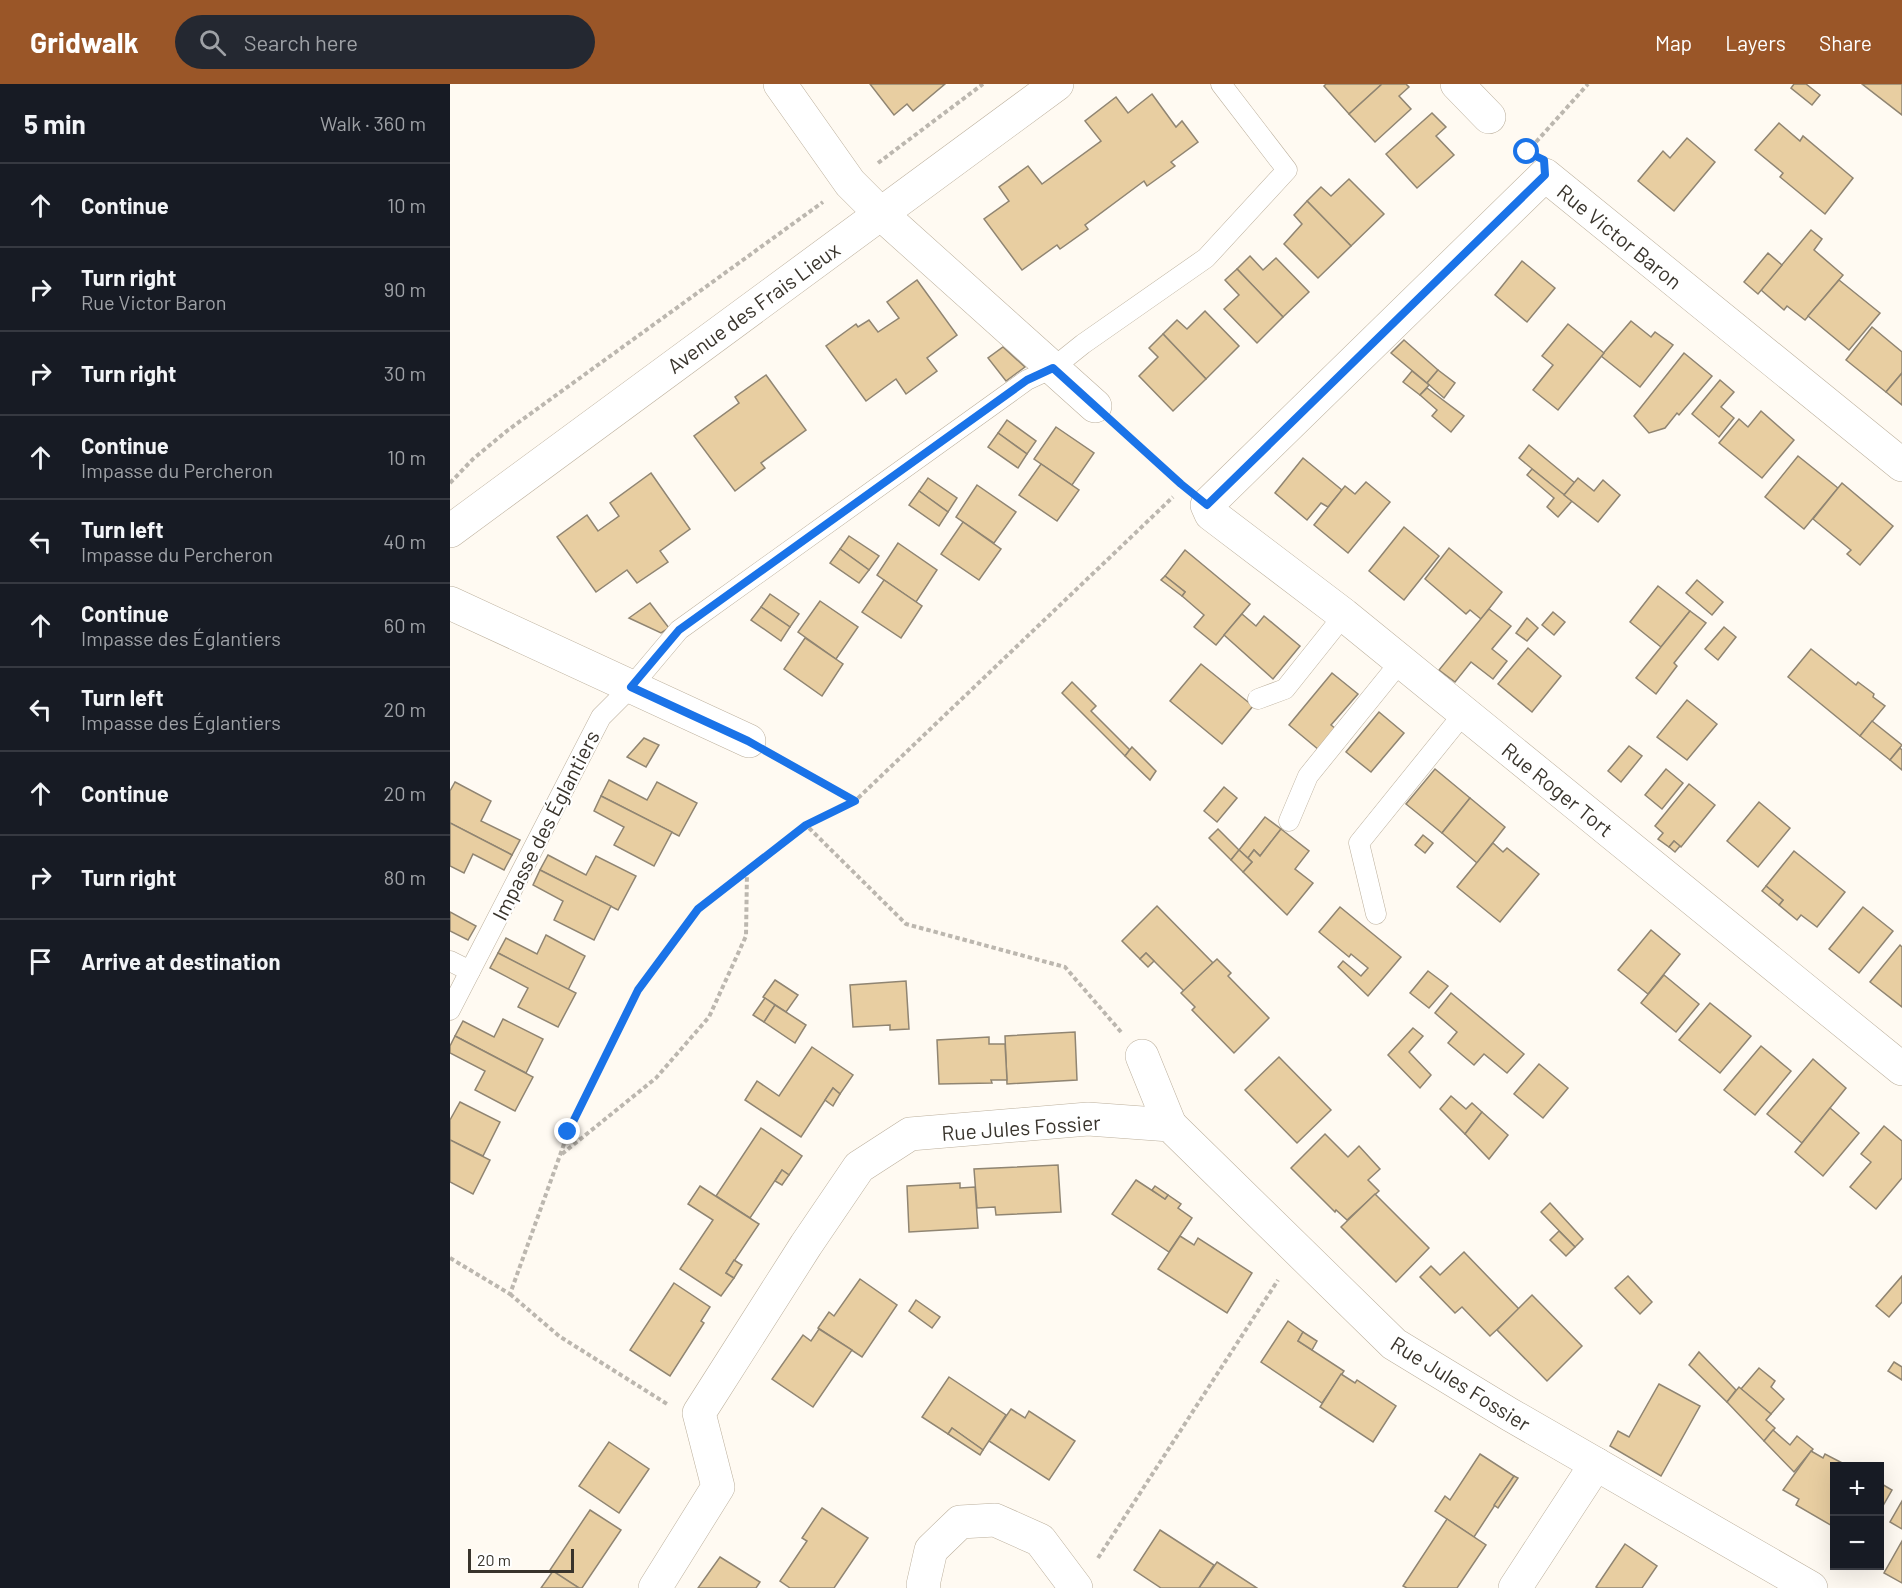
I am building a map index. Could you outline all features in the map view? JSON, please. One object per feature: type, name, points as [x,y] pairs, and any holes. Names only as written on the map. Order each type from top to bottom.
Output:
[{"type":"street","points":[[780,84],[850,183],[880,213],[1095,406]]},
{"type":"street","name":"Avenue des Frais Lieux","points":[[450,531],[1057,84]]},
{"type":"street","points":[[1457,84],[1489,117]]},
{"type":"street","name":"Rue Victor Baron","points":[[1209,509],[1545,175],[1902,465]]},
{"type":"street","name":"Rue Roger Tort","points":[[1209,509],[1401,661],[1902,1069]]},
{"type":"street","points":[[450,603],[748,741]]},
{"type":"street","points":[[1142,1056],[1170,1125]]},
{"type":"street","name":"Rue Jules Fossier","points":[[655,1588],[718,1487],[699,1413],[806,1245],[859,1167],[910,1134],[1088,1119],[1170,1125],[1394,1344],[1811,1588]]},
{"type":"street","points":[[1515,1588],[1596,1464]]},
{"type":"street","points":[[924,1588],[931,1550],[960,1522],[995,1520],[1040,1540],[1074,1587]]},
{"type":"lane","name":"Impasse des Églantiers","points":[[450,1010],[601,717],[631,687],[679,630],[1027,380],[1053,368],[1083,344],[1206,258],[1287,170],[1221,84]]},
{"type":"lane","points":[[1258,699],[1285,689],[1344,615]]},
{"type":"lane","points":[[1290,821],[1308,776],[1401,661]]},
{"type":"lane","points":[[1376,914],[1359,843],[1464,713]]},
{"type":"lane","points":[[450,961],[470,971]]},
{"type":"path","points":[[874,166],[983,84]]},
{"type":"path","points":[[450,483],[473,459],[508,430],[826,200]]},
{"type":"path","points":[[1095,406],[1209,509]]},
{"type":"path","points":[[510,1294],[568,1132],[638,990],[698,909],[806,825],[855,801],[748,741]]},
{"type":"path","points":[[806,825],[906,924],[1065,967],[1142,1056]]},
{"type":"path","points":[[560,1155],[656,1078],[709,1017],[746,936],[747,871]]},
{"type":"path","points":[[1074,1587],[1095,1562],[1298,1249]]},
{"type":"path","points":[[450,1258],[510,1294],[559,1336],[702,1426]]},
{"type":"building","points":[[870,84],[945,84],[913,111],[907,104],[894,115]]},
{"type":"building","points":[[1326,84],[1382,84],[1349,114],[1324,86]]},
{"type":"building","points":[[1382,84],[1406,84],[1409,87],[1399,96],[1411,109],[1375,142],[1349,114]]},
{"type":"building","points":[[1794,84],[1806,84],[1820,95],[1812,105],[1791,88]]},
{"type":"building","points":[[1862,84],[1902,84],[1902,115]]},
{"type":"building","points":[[1152,94],[1176,127],[1182,121],[1198,142],[1171,162],[1175,166],[1147,186],[1144,181],[1085,225],[1088,229],[1060,249],[1057,245],[1022,270],[984,219],[1009,201],[999,187],[1028,166],[1042,184],[1101,141],[1085,121],[1116,97],[1128,113]]},
{"type":"building","points":[[1432,113],[1446,127],[1436,136],[1454,155],[1417,188],[1386,154]]},
{"type":"building","points":[[1779,123],[1800,141],[1803,136],[1853,178],[1825,214],[1780,177],[1783,173],[1755,150]]},
{"type":"building","points":[[1687,138],[1715,162],[1674,211],[1638,181],[1663,151],[1670,158]]},
{"type":"building","points":[[1349,179],[1384,214],[1351,246],[1307,201],[1321,187],[1331,196]]},
{"type":"building","points":[[1307,201],[1351,246],[1318,278],[1284,244],[1302,224],[1294,215]]},
{"type":"building","points":[[1811,230],[1822,239],[1814,250],[1843,275],[1805,320],[1787,306],[1784,310],[1761,290]]},
{"type":"building","points":[[1768,253],[1782,265],[1758,294],[1744,282]]},
{"type":"building","points":[[1250,256],[1263,270],[1276,258],[1309,292],[1283,317],[1237,269]]},
{"type":"building","points":[[1522,261],[1555,288],[1527,322],[1495,295]]},
{"type":"building","points":[[1237,269],[1283,317],[1257,343],[1224,309],[1239,295],[1225,280]]},
{"type":"building","points":[[917,280],[957,335],[927,358],[937,371],[906,394],[896,379],[866,401],[826,346],[856,324],[858,327],[869,320],[878,332],[899,318],[887,302]]},
{"type":"building","points":[[1839,280],[1880,313],[1849,350],[1808,316]]},
{"type":"building","points":[[1205,311],[1239,346],[1206,379],[1163,334],[1177,320],[1187,329]]},
{"type":"building","points":[[1631,321],[1651,337],[1655,332],[1673,345],[1640,387],[1601,356]]},
{"type":"building","points":[[1568,324],[1604,353],[1558,410],[1533,390],[1553,365],[1542,356]]},
{"type":"building","points":[[1872,327],[1902,352],[1902,373],[1886,392],[1846,360]]},
{"type":"building","points":[[1163,334],[1206,379],[1173,411],[1139,376],[1158,357],[1149,348]]},
{"type":"building","points":[[1404,340],[1438,370],[1427,383],[1391,353]]},
{"type":"building","points":[[1003,347],[1025,367],[1006,381],[988,358]]},
{"type":"building","points":[[1684,353],[1712,376],[1665,428],[1649,433],[1634,416]]},
{"type":"building","points":[[1438,370],[1455,383],[1444,398],[1427,383]]},
{"type":"building","points":[[1412,371],[1429,385],[1420,395],[1403,382]]},
{"type":"building","points":[[1902,373],[1902,405],[1886,392]]},
{"type":"building","points":[[766,375],[806,430],[761,463],[765,468],[735,491],[694,436],[739,403],[735,397]]},
{"type":"building","points":[[1720,380],[1734,392],[1721,407],[1734,418],[1719,437],[1692,414]]},
{"type":"building","points":[[1427,388],[1464,416],[1451,432],[1432,416],[1437,410],[1420,395]]},
{"type":"building","points":[[1761,411],[1794,440],[1762,478],[1719,443],[1739,419],[1748,427]]},
{"type":"building","points":[[1007,420],[1036,441],[1027,454],[998,433]]},
{"type":"building","points":[[1056,427],[1094,453],[1072,485],[1034,459]]},
{"type":"building","points":[[998,433],[1027,454],[1018,468],[988,447]]},
{"type":"building","points":[[1529,445],[1575,483],[1564,495],[1519,458]]},
{"type":"building","points":[[1798,456],[1838,488],[1804,529],[1765,497]]},
{"type":"building","points":[[1303,458],[1342,490],[1328,507],[1321,503],[1307,520],[1275,493]]},
{"type":"building","points":[[1041,464],[1079,490],[1057,521],[1019,495]]},
{"type":"building","points":[[1532,469],[1572,501],[1558,517],[1547,507],[1554,498],[1527,475]]},
{"type":"building","points":[[651,473],[690,529],[660,551],[668,562],[637,583],[627,570],[596,592],[557,537],[587,515],[598,531],[619,516],[610,503]]},
{"type":"building","points":[[928,478],[957,498],[948,512],[919,491]]},
{"type":"building","points":[[1578,478],[1594,491],[1603,480],[1620,495],[1598,522],[1564,495]]},
{"type":"building","points":[[1366,482],[1390,502],[1348,553],[1314,525],[1345,486],[1355,494]]},
{"type":"building","points":[[1842,483],[1893,526],[1860,565],[1847,554],[1851,550],[1813,519]]},
{"type":"building","points":[[977,485],[1016,512],[994,543],[956,517]]},
{"type":"building","points":[[919,491],[948,512],[939,526],[909,505]]},
{"type":"building","points":[[963,522],[1001,549],[979,580],[941,554]]},
{"type":"building","points":[[1404,527],[1439,556],[1404,600],[1369,571]]},
{"type":"building","points":[[849,536],[879,556],[869,570],[840,549]]},
{"type":"building","points":[[898,543],[937,570],[916,602],[877,575]]},
{"type":"building","points":[[1449,548],[1502,592],[1481,619],[1470,610],[1466,614],[1425,579]]},
{"type":"building","points":[[840,549],[869,570],[859,583],[830,563]]},
{"type":"building","points":[[1185,550],[1250,604],[1216,645],[1194,627],[1204,615],[1182,596],[1185,592],[1165,576]]},
{"type":"building","points":[[1165,576],[1185,592],[1182,596],[1161,580]]},
{"type":"building","points":[[884,580],[922,606],[901,638],[862,612]]},
{"type":"building","points":[[1697,580],[1723,602],[1712,615],[1686,593]]},
{"type":"building","points":[[1658,586],[1690,611],[1661,647],[1630,622]]},
{"type":"building","points":[[770,594],[799,614],[790,627],[761,607]]},
{"type":"building","points":[[820,601],[858,627],[836,659],[798,632]]},
{"type":"building","points":[[650,603],[669,628],[661,633],[629,618]]},
{"type":"building","points":[[761,607],[790,627],[781,641],[751,620]]},
{"type":"building","points":[[1489,609],[1511,626],[1492,649],[1507,661],[1493,679],[1471,662],[1455,682],[1439,670]]},
{"type":"building","points":[[1690,611],[1706,623],[1674,663],[1677,666],[1656,694],[1636,678]]},
{"type":"building","points":[[1553,612],[1565,622],[1554,635],[1542,625]]},
{"type":"building","points":[[1242,614],[1256,626],[1264,616],[1300,646],[1273,679],[1224,635]]},
{"type":"building","points":[[1527,618],[1538,628],[1527,641],[1516,633]]},
{"type":"building","points":[[1724,627],[1736,637],[1718,660],[1705,649]]},
{"type":"building","points":[[805,638],[843,664],[822,696],[784,669]]},
{"type":"building","points":[[1528,648],[1561,676],[1532,712],[1498,684]]},
{"type":"building","points":[[1811,649],[1856,685],[1858,682],[1874,694],[1873,697],[1885,706],[1860,736],[1788,677]]},
{"type":"building","points":[[1201,664],[1253,706],[1222,744],[1170,701]]},
{"type":"building","points":[[1332,673],[1358,694],[1331,725],[1336,729],[1319,750],[1289,725]]},
{"type":"building","points":[[1072,682],[1096,706],[1091,711],[1130,750],[1125,756],[1062,693]]},
{"type":"building","points":[[1687,700],[1717,724],[1687,760],[1657,737]]},
{"type":"building","points":[[1379,712],[1404,733],[1371,772],[1346,752]]},
{"type":"building","points":[[1872,721],[1902,745],[1890,760],[1860,736]]},
{"type":"building","points":[[644,738],[659,745],[646,767],[627,757]]},
{"type":"building","points":[[1629,746],[1642,756],[1621,782],[1608,771]]},
{"type":"building","points":[[1132,747],[1156,771],[1150,780],[1125,756]]},
{"type":"building","points":[[1900,748],[1902,750],[1902,770],[1890,760]]},
{"type":"building","points":[[1435,769],[1470,798],[1442,833],[1406,804]]},
{"type":"building","points":[[1666,769],[1683,783],[1662,809],[1645,795]]},
{"type":"building","points":[[609,780],[647,800],[657,782],[697,803],[679,836],[601,796]]},
{"type":"building","points":[[455,782],[491,801],[481,821],[520,840],[512,855],[450,823],[450,791]]},
{"type":"building","points":[[1689,784],[1715,805],[1681,847],[1674,841],[1669,847],[1658,839],[1663,833],[1655,826]]},
{"type":"building","points":[[1224,787],[1237,798],[1217,822],[1204,811]]},
{"type":"building","points":[[601,796],[672,832],[654,866],[614,845],[624,827],[594,811]]},
{"type":"building","points":[[1470,798],[1505,827],[1477,863],[1442,833]]},
{"type":"building","points":[[1759,802],[1790,828],[1758,867],[1727,841]]},
{"type":"building","points":[[1265,817],[1281,829],[1260,856],[1254,850],[1248,858],[1239,850]]},
{"type":"building","points":[[450,823],[512,855],[504,870],[473,854],[464,873],[450,866]]},
{"type":"building","points":[[1218,829],[1239,850],[1231,860],[1209,838]]},
{"type":"building","points":[[1281,829],[1309,851],[1295,869],[1313,883],[1287,915],[1243,872],[1252,862],[1248,858],[1254,850],[1260,856]]},
{"type":"building","points":[[1423,835],[1433,843],[1425,853],[1415,845]]},
{"type":"building","points":[[1674,841],[1680,846],[1675,852],[1669,847]]},
{"type":"building","points":[[1493,843],[1503,852],[1507,848],[1539,874],[1500,922],[1457,887]]},
{"type":"building","points":[[1239,850],[1252,862],[1243,872],[1231,860]]},
{"type":"building","points":[[1794,851],[1845,892],[1817,927],[1801,915],[1797,920],[1779,905],[1783,900],[1766,886]]},
{"type":"building","points":[[548,855],[586,875],[596,856],[636,876],[618,910],[540,870]]},
{"type":"building","points":[[540,870],[611,906],[594,940],[554,920],[563,901],[533,885]]},
{"type":"building","points":[[1766,886],[1783,900],[1779,905],[1762,891]]},
{"type":"building","points":[[1157,906],[1213,963],[1184,991],[1146,953],[1140,959],[1122,941]]},
{"type":"building","points":[[1340,907],[1401,957],[1368,996],[1338,967],[1343,961],[1361,976],[1368,968],[1351,954],[1349,957],[1319,932]]},
{"type":"building","points":[[1863,907],[1893,931],[1859,973],[1829,949]]},
{"type":"building","points":[[450,912],[476,926],[468,940],[450,931]]},
{"type":"building","points":[[1651,930],[1680,954],[1648,994],[1618,970]]},
{"type":"building","points":[[546,935],[585,956],[568,990],[498,953],[506,938],[537,954]]},
{"type":"building","points":[[1900,945],[1902,947],[1902,1007],[1870,982]]},
{"type":"building","points":[[498,953],[576,993],[558,1027],[518,1007],[528,988],[490,968]]},
{"type":"building","points":[[1146,953],[1154,961],[1148,967],[1140,959]]},
{"type":"building","points":[[1217,959],[1231,973],[1228,976],[1269,1018],[1234,1053],[1192,1010],[1195,1007],[1181,993]]},
{"type":"building","points":[[1428,971],[1448,986],[1429,1008],[1410,993]]},
{"type":"building","points":[[1664,975],[1699,1004],[1676,1032],[1641,1003]]},
{"type":"building","points":[[775,980],[798,995],[786,1012],[763,997]]},
{"type":"building","points":[[906,981],[909,1029],[890,1030],[890,1025],[853,1027],[850,985]]},
{"type":"building","points":[[1451,993],[1524,1054],[1507,1073],[1484,1054],[1474,1065],[1448,1043],[1457,1032],[1435,1013]]},
{"type":"building","points":[[765,998],[775,1005],[764,1022],[753,1015]]},
{"type":"building","points":[[1710,1003],[1751,1036],[1720,1073],[1679,1040]]},
{"type":"building","points":[[775,1005],[806,1025],[795,1043],[764,1022]]},
{"type":"building","points":[[503,1019],[543,1039],[526,1073],[455,1036],[463,1021],[494,1037]]},
{"type":"building","points":[[1413,1028],[1423,1036],[1409,1052],[1431,1075],[1420,1088],[1388,1055]]},
{"type":"building","points":[[1075,1032],[1077,1080],[1007,1084],[1005,1036]]},
{"type":"building","points":[[455,1036],[533,1077],[515,1111],[475,1090],[485,1071],[450,1053],[450,1046]]},
{"type":"building","points":[[989,1037],[989,1044],[1005,1044],[1007,1080],[991,1080],[992,1083],[939,1084],[937,1040]]},
{"type":"building","points":[[1761,1046],[1791,1071],[1755,1115],[1724,1090]]},
{"type":"building","points":[[812,1047],[853,1075],[840,1094],[833,1088],[801,1137],[745,1100],[757,1081],[779,1096]]},
{"type":"building","points":[[1279,1057],[1331,1110],[1297,1143],[1245,1090]]},
{"type":"building","points":[[1813,1059],[1846,1088],[1802,1143],[1767,1114]]},
{"type":"building","points":[[1539,1064],[1568,1088],[1543,1118],[1514,1094]]},
{"type":"building","points":[[833,1088],[840,1094],[833,1106],[825,1100]]},
{"type":"building","points":[[1451,1096],[1466,1109],[1472,1103],[1482,1112],[1465,1134],[1440,1109]]},
{"type":"building","points":[[460,1102],[500,1122],[483,1156],[450,1140],[450,1120]]},
{"type":"building","points":[[1830,1108],[1859,1133],[1823,1176],[1795,1152]]},
{"type":"building","points":[[1482,1112],[1508,1135],[1489,1159],[1465,1134]]},
{"type":"building","points":[[1884,1126],[1902,1141],[1902,1178],[1876,1209],[1850,1187],[1871,1162],[1861,1154]]},
{"type":"building","points":[[761,1128],[802,1156],[789,1175],[782,1170],[750,1218],[716,1196]]},
{"type":"building","points":[[1325,1134],[1348,1157],[1359,1146],[1380,1169],[1368,1180],[1379,1191],[1347,1220],[1336,1210],[1335,1212],[1291,1168]]},
{"type":"building","points":[[450,1140],[490,1160],[473,1194],[450,1182]]},
{"type":"building","points":[[1058,1165],[1061,1212],[996,1215],[995,1207],[977,1208],[974,1169]]},
{"type":"building","points":[[782,1170],[789,1175],[782,1185],[775,1181]]},
{"type":"building","points":[[1136,1180],[1165,1199],[1168,1195],[1181,1204],[1178,1208],[1192,1218],[1169,1252],[1112,1214]]},
{"type":"building","points":[[960,1183],[960,1188],[975,1187],[978,1228],[909,1232],[907,1186]]},
{"type":"building","points":[[700,1186],[759,1224],[726,1273],[734,1278],[721,1296],[680,1269],[713,1220],[688,1204]]},
{"type":"building","points":[[1155,1186],[1168,1195],[1165,1199],[1152,1190]]},
{"type":"building","points":[[1375,1194],[1429,1248],[1396,1282],[1341,1227]]},
{"type":"building","points":[[1550,1203],[1583,1239],[1575,1247],[1541,1212]]},
{"type":"building","points":[[1559,1231],[1575,1247],[1566,1256],[1550,1240]]},
{"type":"building","points":[[1180,1236],[1194,1245],[1198,1238],[1252,1273],[1227,1313],[1158,1269]]},
{"type":"building","points":[[1464,1252],[1519,1309],[1490,1336],[1462,1307],[1455,1313],[1420,1277],[1431,1266],[1440,1275]]},
{"type":"building","points":[[734,1260],[742,1265],[734,1278],[726,1273]]},
{"type":"building","points":[[1628,1276],[1652,1302],[1640,1314],[1615,1288]]},
{"type":"building","points":[[1902,1276],[1902,1302],[1889,1317],[1876,1306]]},
{"type":"building","points":[[860,1279],[897,1305],[862,1357],[818,1328],[829,1312],[834,1316]]},
{"type":"building","points":[[674,1283],[710,1307],[701,1321],[704,1323],[670,1376],[630,1350]]},
{"type":"building","points":[[1532,1295],[1582,1346],[1547,1381],[1497,1330]]},
{"type":"building","points":[[916,1300],[940,1317],[932,1328],[909,1311]]},
{"type":"building","points":[[1288,1321],[1303,1332],[1298,1341],[1344,1371],[1322,1403],[1261,1362]]},
{"type":"building","points":[[819,1329],[852,1350],[813,1407],[772,1379],[803,1335],[811,1341]]},
{"type":"building","points":[[1303,1332],[1317,1341],[1312,1350],[1298,1341]]},
{"type":"building","points":[[1699,1352],[1736,1390],[1727,1402],[1689,1365]]},
{"type":"building","points":[[1894,1362],[1902,1367],[1902,1380],[1888,1371]]},
{"type":"building","points":[[1759,1368],[1775,1381],[1771,1387],[1784,1399],[1771,1414],[1741,1389]]},
{"type":"building","points":[[1341,1374],[1355,1383],[1357,1380],[1396,1406],[1373,1442],[1320,1407]]},
{"type":"building","points":[[949,1377],[1006,1415],[983,1450],[952,1428],[948,1434],[922,1417]]},
{"type":"building","points":[[1659,1384],[1700,1406],[1661,1476],[1610,1446],[1618,1431],[1629,1437]]},
{"type":"building","points":[[1739,1387],[1771,1414],[1766,1420],[1775,1428],[1764,1441],[1727,1402]]},
{"type":"building","points":[[1011,1409],[1025,1418],[1029,1411],[1075,1441],[1049,1480],[989,1441]]},
{"type":"building","points":[[952,1428],[983,1450],[980,1455],[948,1434]]},
{"type":"building","points":[[1773,1430],[1790,1445],[1797,1436],[1813,1449],[1794,1472],[1764,1441]]},
{"type":"building","points":[[609,1442],[649,1469],[619,1513],[579,1486]]},
{"type":"building","points":[[1811,1451],[1823,1458],[1825,1454],[1840,1462],[1830,1462],[1830,1525],[1796,1505],[1799,1499],[1783,1490]]},
{"type":"building","points":[[1480,1454],[1514,1476],[1474,1537],[1435,1511],[1445,1496],[1450,1500]]},
{"type":"building","points":[[1514,1476],[1518,1478],[1498,1508],[1494,1505]]},
{"type":"building","points":[[1884,1485],[1892,1490],[1884,1504]]},
{"type":"building","points":[[1902,1501],[1902,1529],[1890,1522]]},
{"type":"building","points":[[822,1508],[868,1538],[834,1588],[790,1588],[780,1581],[807,1541],[802,1538]]},
{"type":"building","points":[[590,1510],[621,1530],[582,1588],[579,1588],[550,1570]]},
{"type":"building","points":[[1447,1519],[1486,1545],[1457,1588],[1407,1588],[1403,1586]]},
{"type":"building","points":[[1160,1530],[1214,1565],[1199,1588],[1161,1588],[1134,1570]]},
{"type":"building","points":[[1902,1541],[1902,1583],[1884,1573]]},
{"type":"building","points":[[1625,1544],[1657,1566],[1642,1588],[1596,1587]]},
{"type":"building","points":[[720,1557],[760,1582],[756,1588],[698,1588]]},
{"type":"building","points":[[1217,1562],[1257,1588],[1199,1588]]},
{"type":"building","points":[[553,1571],[579,1588],[541,1588]]},
{"type":"route","points":[[568,1132],[638,990],[698,909],[806,825],[855,801],[748,741],[631,687],[679,630],[1027,380],[1053,368],[1207,505],[1545,175],[1544,160],[1527,152]]}]
